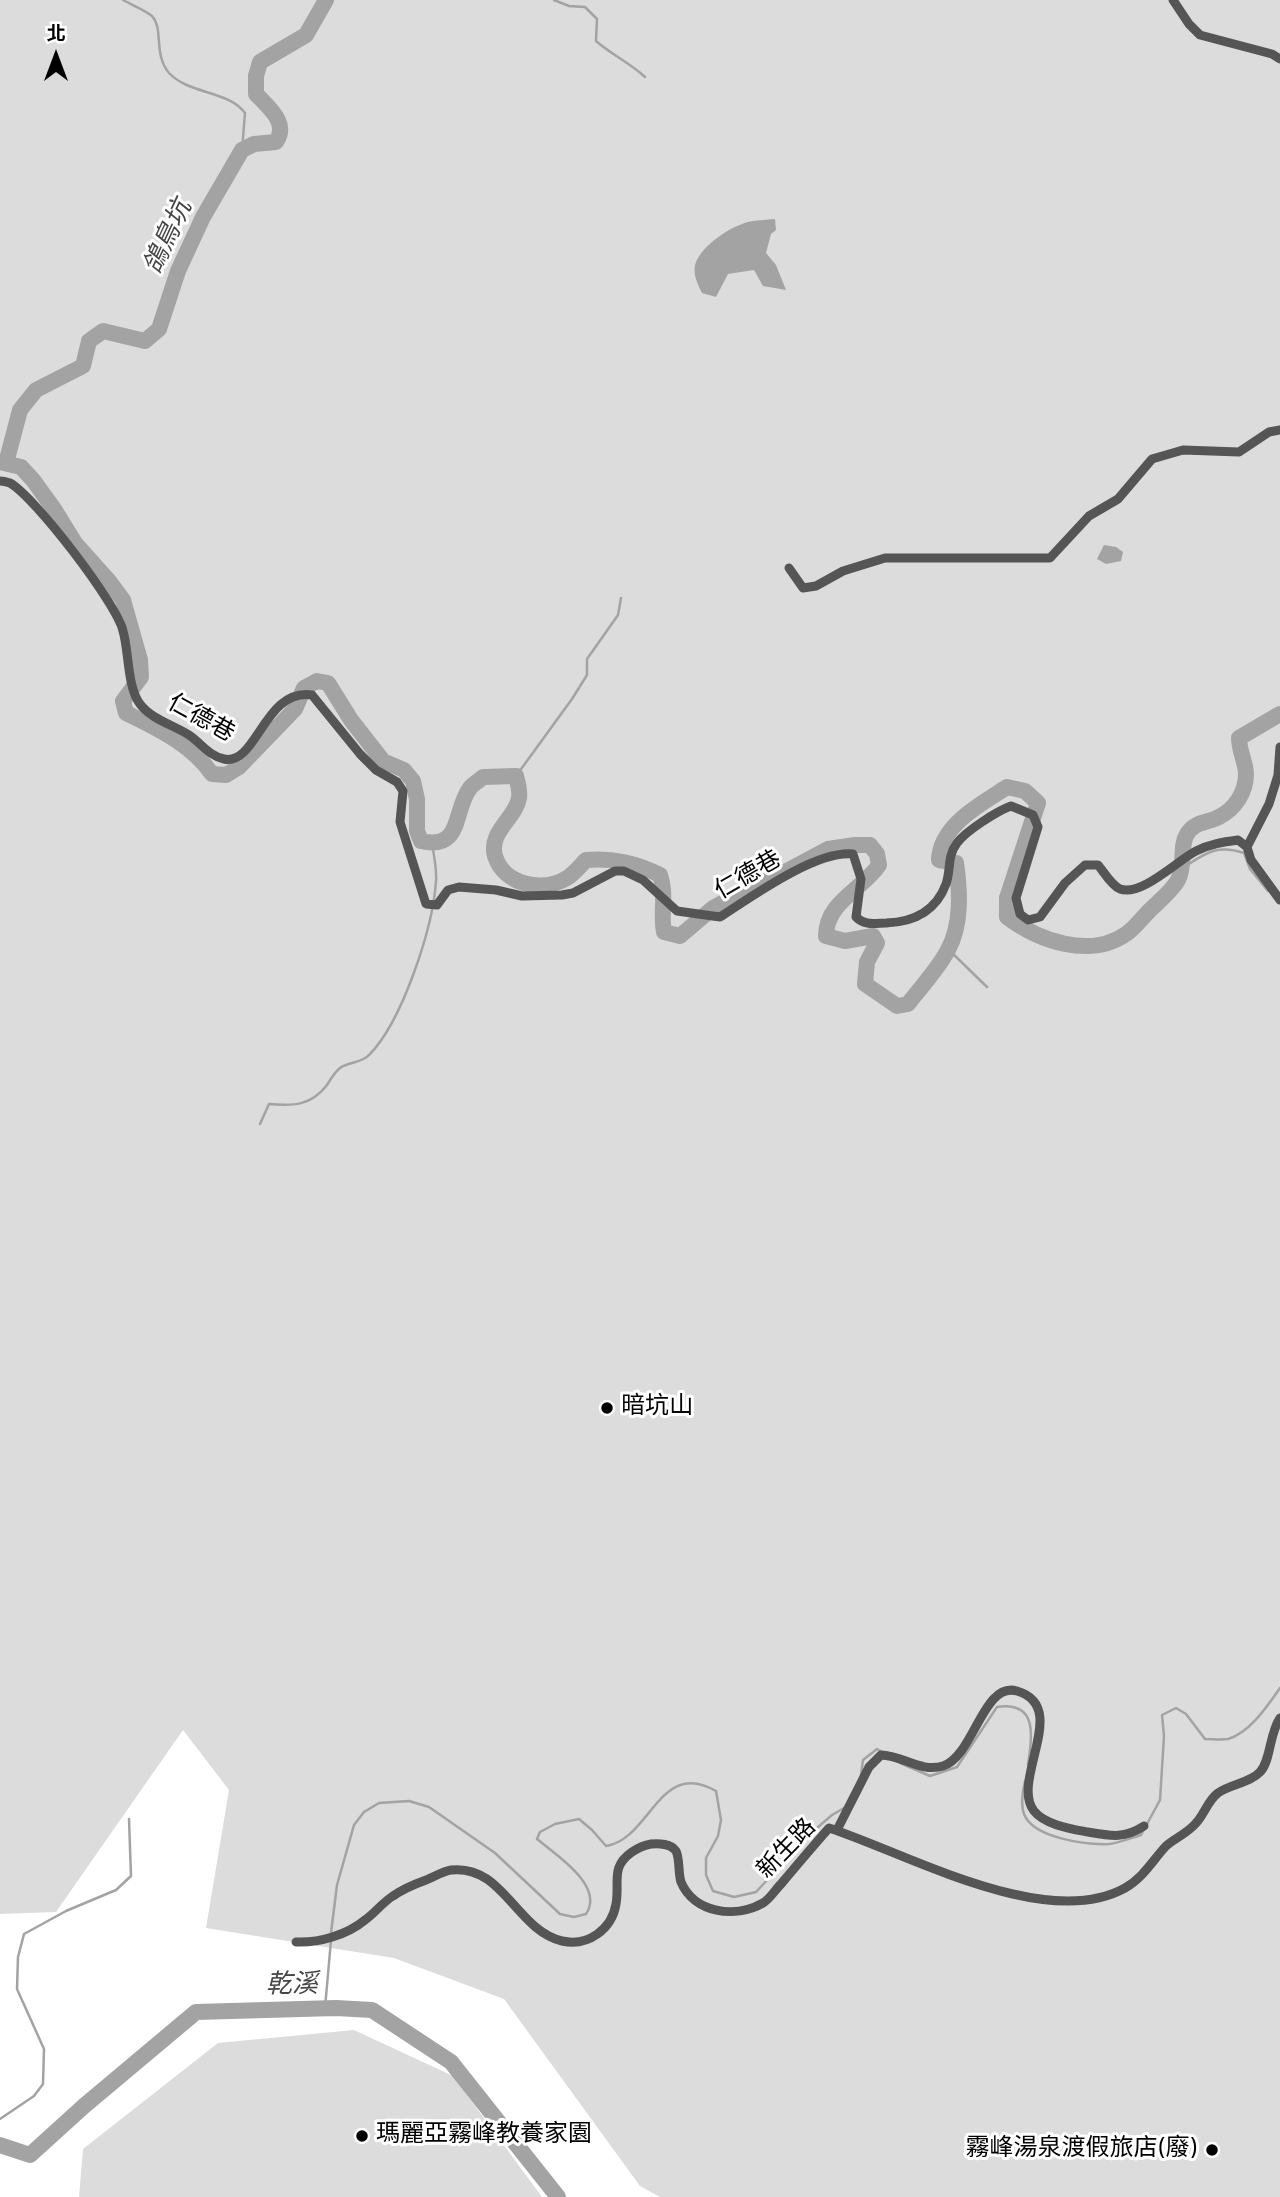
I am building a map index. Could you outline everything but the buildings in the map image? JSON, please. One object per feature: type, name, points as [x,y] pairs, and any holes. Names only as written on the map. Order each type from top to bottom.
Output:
[{"type":"street","points":[[1173,0],[1200,35],[1280,58]]},
{"type":"street","points":[[789,568],[803,588],[816,586],[843,571],[885,558],[1050,558],[1089,516],[1118,499],[1152,459],[1183,450],[1239,452],[1269,432],[1280,430]]},
{"type":"street","points":[[1269,432],[1280,438]]},
{"type":"street","name":"仁德巷","points":[[0,481],[10,483],[34,506],[96,582],[114,609],[123,630],[136,697],[149,714],[191,736],[207,751],[221,759],[232,760],[243,754],[281,703],[299,694],[312,695],[360,754],[376,770],[397,782],[403,791],[400,822],[426,904],[437,905],[448,890],[459,887],[496,890],[522,896],[562,895],[573,893],[615,871],[624,871],[643,880],[677,911],[720,917],[813,862],[853,853],[861,882],[856,917],[864,923],[901,923],[932,908],[946,883],[951,853],[959,840],[1011,806],[1033,815],[1038,827],[1016,898],[1020,914],[1028,920],[1040,917],[1065,883],[1085,865],[1098,865],[1116,887],[1130,890],[1142,887],[1190,855],[1214,843],[1238,841],[1247,847]]},
{"type":"street","points":[[1280,747],[1278,775],[1269,804],[1247,847],[1251,860],[1280,900]]},
{"type":"street","points":[[836,1830],[865,1774],[885,1755],[921,1767],[941,1767],[951,1762],[966,1747],[980,1717],[995,1697],[1007,1691],[1016,1691],[1034,1700],[1040,1710],[1040,1727],[1029,1790],[1029,1801],[1035,1812],[1069,1829],[1111,1836],[1131,1834],[1144,1826]]},
{"type":"street","name":"新生路","points":[[296,1942],[325,1940],[364,1922],[392,1896],[450,1870],[471,1872],[490,1880],[527,1922],[545,1936],[565,1942],[584,1941],[598,1935],[610,1922],[616,1904],[617,1871],[623,1858],[638,1848],[652,1844],[669,1845],[677,1852],[681,1882],[700,1905],[712,1911],[748,1909],[764,1903],[829,1828],[872,1842],[926,1867],[1003,1893],[1074,1900],[1103,1896],[1125,1888],[1149,1868],[1167,1846],[1196,1824],[1216,1794],[1259,1773],[1266,1764],[1275,1725],[1280,1718]]},
{"type":"shaded area","points":[[0,0],[1280,0],[1280,2197],[660,2197],[640,2186],[504,1999],[394,1958],[206,1928],[229,1790],[183,1730],[56,1912],[0,1914]]},
{"type":"shaded area","points":[[775,219],[776,230],[771,234],[766,253],[776,265],[786,290],[763,286],[754,270],[728,274],[716,297],[702,293],[695,270],[696,262],[705,249],[718,237],[741,224]]},
{"type":"shaded area","points":[[1104,545],[1116,547],[1123,552],[1121,561],[1106,564],[1097,559]]},
{"type":"shaded area","points":[[354,2030],[453,2076],[542,2197],[79,2197],[83,2149],[218,2043]]},
{"type":"waterway","points":[[123,0],[149,14],[156,21],[161,58],[169,73],[187,85],[229,100],[245,113],[242,150]]},
{"type":"waterway","name":"鴿鳥坑","points":[[6,463],[20,410],[36,390],[83,366],[89,341],[103,331],[145,341],[159,329],[178,271],[203,217],[242,150],[254,144],[276,142],[279,135],[276,116],[256,94],[256,76],[260,62],[306,35],[326,0]]},
{"type":"waterway","points":[[554,0],[569,6],[585,7],[597,19],[596,41],[645,77]]},
{"type":"waterway","points":[[0,462],[21,467],[33,480],[75,543],[123,600],[140,660],[141,677],[123,701],[126,713],[162,731],[184,746],[204,763],[212,774],[226,775],[239,767],[295,709],[304,688],[317,681],[328,683],[351,720],[383,761],[404,770],[413,781],[417,799],[417,831],[421,841],[444,840],[450,834],[465,797],[471,787],[483,777],[516,776],[519,793],[517,805],[499,832],[494,847],[495,856],[507,874],[525,884],[546,885],[567,878],[586,860],[624,862],[642,867],[660,875],[664,932],[680,936],[713,908],[828,849],[870,845],[877,854],[879,865],[838,905],[828,924],[826,936],[845,941],[873,936],[877,943],[867,962],[865,984],[897,1006],[908,1004],[939,964],[953,940],[959,907],[956,863],[939,860],[946,836],[974,808],[1007,787],[1025,791],[1038,803],[1007,898],[1007,917],[1049,940],[1065,944],[1097,945],[1112,941],[1132,929],[1178,880],[1185,839],[1190,830],[1198,824],[1225,814],[1238,799],[1246,774],[1239,738],[1280,714]]},
{"type":"waterway","points":[[516,776],[587,675],[587,659],[618,615],[621,598]]},
{"type":"waterway","points":[[260,1124],[269,1104],[286,1105],[308,1101],[321,1092],[340,1068],[366,1058],[393,1021],[414,973],[434,901],[436,876],[432,844]]},
{"type":"waterway","points":[[1184,867],[1212,851],[1235,850],[1244,853],[1250,869],[1268,891]]},
{"type":"waterway","points":[[949,950],[987,987]]},
{"type":"waterway","points":[[1025,1781],[1022,1802],[1024,1814],[1038,1829],[1061,1838],[1099,1844],[1141,1835],[1160,1800],[1164,1736],[1162,1715],[1176,1708],[1186,1714],[1205,1739],[1228,1739],[1251,1725],[1280,1688]]},
{"type":"waterway","points":[[900,1763],[930,1776],[957,1767],[997,1707],[1010,1707],[1019,1709],[1029,1722],[1031,1742],[1028,1764]]},
{"type":"waterway","points":[[861,1775],[863,1760],[877,1749],[882,1752]]},
{"type":"waterway","points":[[331,1933],[337,1885],[354,1825],[364,1812],[379,1803],[409,1801],[429,1807],[495,1853],[560,1914],[574,1917],[586,1914],[590,1903],[584,1882],[566,1862],[537,1839],[540,1832],[555,1824],[579,1819],[606,1846],[621,1840],[634,1830],[656,1803],[681,1785],[697,1784],[716,1791],[721,1820],[718,1836],[706,1858],[706,1875],[713,1891],[734,1897],[756,1892],[810,1834],[844,1808]]},
{"type":"waterway","points":[[0,2119],[34,2096],[43,2084],[44,2049],[17,1989],[18,1957],[24,1934],[66,1911],[116,1890],[131,1876],[129,1819]]},
{"type":"waterway","points":[[325,2008],[331,1940]]},
{"type":"waterway","name":"乾溪","points":[[0,2145],[30,2155],[196,2012],[336,2008],[372,2010],[451,2062],[558,2197]]},
{"type":"place","name":"暗坑山","points":[[607,1408]]},
{"type":"place","name":"瑪麗亞霧峰教養家園","points":[[362,2136]]},
{"type":"place","name":"霧峰湯泉渡假旅店(廢)","points":[[1212,2150]]}]
